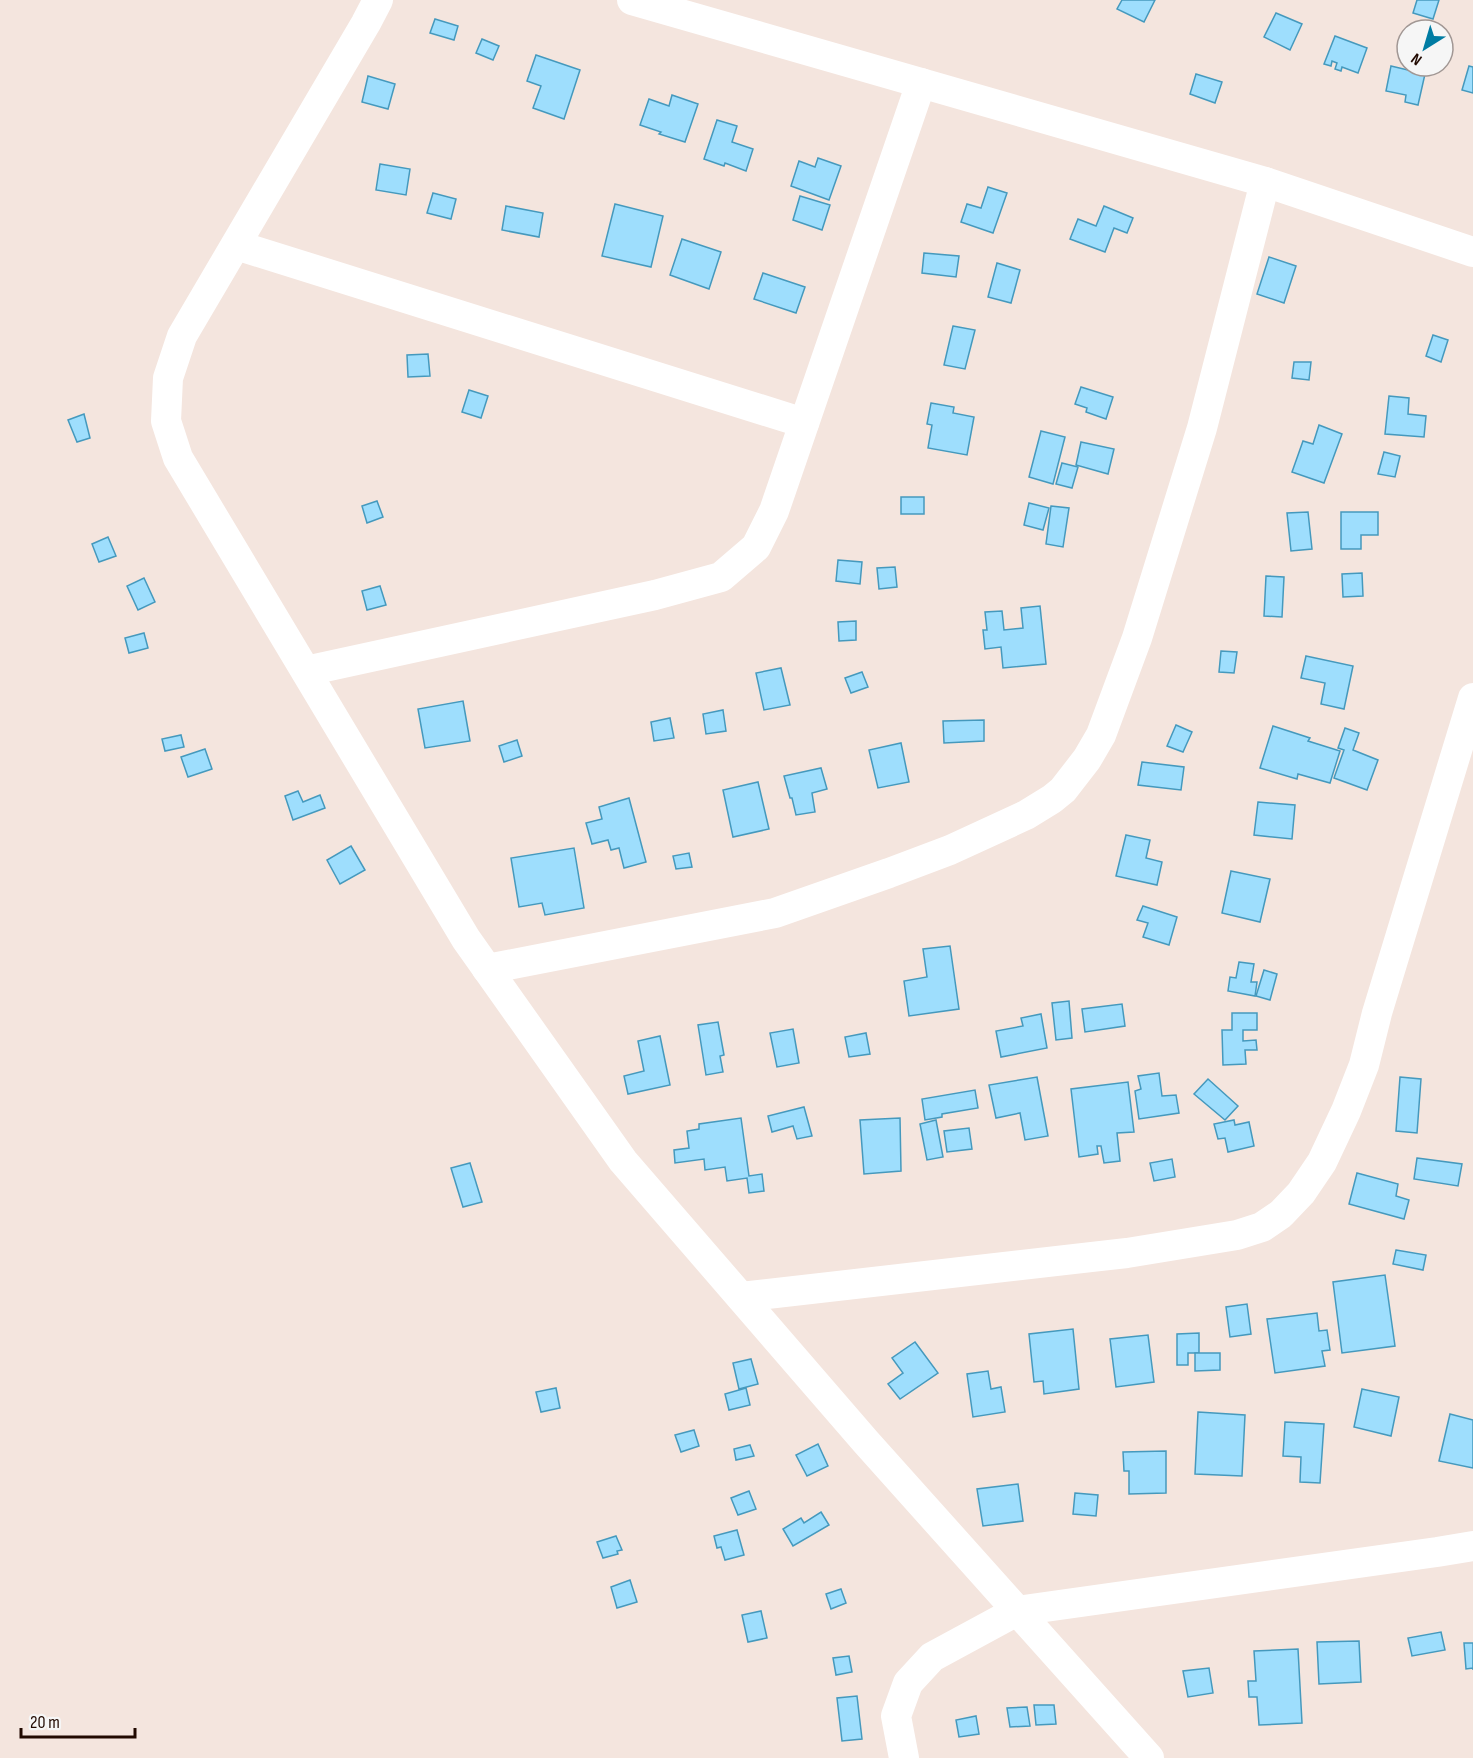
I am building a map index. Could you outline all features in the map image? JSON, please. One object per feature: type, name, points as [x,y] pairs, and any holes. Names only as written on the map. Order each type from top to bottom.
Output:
[{"type":"street","points":[[378,0],[182,336],[168,378],[166,421],[178,458],[466,939],[623,1161],[866,1442],[1149,1758]]},
{"type":"street","points":[[632,0],[1265,182],[1473,252]]},
{"type":"street","points":[[306,672],[643,597],[722,577],[756,547],[774,511],[921,83]]},
{"type":"street","points":[[487,969],[775,913],[950,850],[1026,815],[1063,790],[1087,759],[1101,735],[1137,638],[1202,428],[1265,182]]},
{"type":"street","points":[[236,244],[804,423]]},
{"type":"street","points":[[741,1297],[1138,1251],[1237,1235],[1262,1227],[1281,1214],[1301,1193],[1322,1162],[1364,1065],[1377,1012],[1473,698]]},
{"type":"street","points":[[904,1758],[896,1716],[908,1683],[932,1657],[1017,1611],[1473,1546]]},
{"type":"building","points":[[1122,0],[1155,0],[1144,22],[1117,9]]},
{"type":"building","points":[[1417,0],[1439,0],[1433,18],[1413,13]]},
{"type":"building","points":[[1276,13],[1302,24],[1290,50],[1264,37]]},
{"type":"building","points":[[435,19],[458,26],[454,40],[430,33]]},
{"type":"building","points":[[1335,36],[1367,48],[1358,73],[1342,67],[1341,71],[1335,69],[1337,63],[1332,61],[1331,66],[1324,64]]},
{"type":"building","points":[[482,39],[499,46],[493,60],[476,53]]},
{"type":"building","points":[[536,55],[580,70],[564,119],[533,108],[541,86],[527,81]]},
{"type":"building","points":[[1391,66],[1395,67],[1395,78],[1424,78],[1418,105],[1405,102],[1406,95],[1386,91]]},
{"type":"building","points":[[1469,66],[1473,67],[1473,93],[1462,90]]},
{"type":"building","points":[[1196,74],[1222,82],[1215,103],[1190,94]]},
{"type":"building","points":[[368,76],[395,84],[388,109],[362,102]]},
{"type":"building","points":[[672,95],[698,104],[685,142],[640,125],[649,99],[669,106]]},
{"type":"building","points":[[717,120],[737,126],[732,142],[753,149],[746,171],[725,163],[724,166],[704,159]]},
{"type":"building","points":[[818,158],[841,166],[829,200],[791,186],[799,161],[815,167]]},
{"type":"building","points":[[380,164],[410,169],[406,195],[376,190]]},
{"type":"building","points":[[988,187],[1007,193],[993,233],[961,222],[967,204],[981,208]]},
{"type":"building","points":[[433,193],[456,199],[451,219],[427,213]]},
{"type":"building","points":[[800,196],[830,205],[822,230],[793,220]]},
{"type":"building","points":[[615,204],[663,216],[651,267],[602,256]]},
{"type":"building","points":[[506,206],[543,213],[539,237],[502,230]]},
{"type":"building","points":[[1104,206],[1133,218],[1127,233],[1114,228],[1105,252],[1070,239],[1078,219],[1096,226]]},
{"type":"building","points":[[682,239],[721,252],[709,289],[670,275]]},
{"type":"building","points":[[924,253],[959,256],[956,277],[922,273]]},
{"type":"building","points":[[1269,257],[1296,266],[1284,303],[1257,294]]},
{"type":"building","points":[[997,263],[1020,270],[1011,303],[988,297]]},
{"type":"building","points":[[763,273],[805,287],[796,313],[754,299]]},
{"type":"building","points":[[953,326],[975,330],[965,369],[944,365]]},
{"type":"building","points":[[1433,335],[1448,340],[1441,362],[1426,356]]},
{"type":"building","points":[[428,354],[430,376],[408,377],[407,355]]},
{"type":"building","points":[[1294,362],[1311,362],[1309,380],[1292,378]]},
{"type":"building","points":[[1081,387],[1113,397],[1106,419],[1086,412],[1087,408],[1075,404]]},
{"type":"building","points":[[469,390],[488,396],[481,418],[462,412]]},
{"type":"building","points":[[1389,396],[1409,398],[1408,414],[1426,416],[1424,437],[1385,434]]},
{"type":"building","points":[[931,403],[954,407],[953,413],[974,417],[967,455],[928,448],[932,425],[927,424]]},
{"type":"building","points":[[84,414],[90,438],[77,442],[68,420]]},
{"type":"building","points":[[1319,425],[1342,434],[1324,483],[1292,472],[1303,441],[1313,444]]},
{"type":"building","points":[[1041,431],[1065,437],[1053,484],[1029,477]]},
{"type":"building","points":[[1081,442],[1114,449],[1108,474],[1076,465]]},
{"type":"building","points":[[1384,452],[1400,456],[1395,477],[1378,474]]},
{"type":"building","points":[[1062,463],[1078,467],[1072,488],[1056,484]]},
{"type":"building","points":[[901,497],[924,497],[924,514],[901,514]]},
{"type":"building","points":[[377,501],[383,517],[367,523],[362,506]]},
{"type":"building","points":[[1029,503],[1049,508],[1043,530],[1024,525]]},
{"type":"building","points":[[1051,506],[1069,508],[1063,547],[1046,544]]},
{"type":"building","points":[[1308,512],[1312,549],[1291,551],[1287,513]]},
{"type":"building","points":[[1341,512],[1378,512],[1378,535],[1361,535],[1361,549],[1341,549]]},
{"type":"building","points":[[108,537],[116,556],[99,562],[92,544]]},
{"type":"building","points":[[838,560],[862,562],[860,584],[836,581]]},
{"type":"building","points":[[895,567],[897,587],[879,589],[877,568]]},
{"type":"building","points":[[1362,573],[1363,596],[1343,597],[1342,574]]},
{"type":"building","points":[[1266,576],[1284,577],[1282,617],[1264,616]]},
{"type":"building","points":[[144,578],[155,602],[138,610],[127,586]]},
{"type":"building","points":[[380,586],[386,605],[367,610],[362,591]]},
{"type":"building","points":[[1040,606],[1046,664],[1003,668],[1001,647],[985,649],[983,630],[987,630],[985,612],[1002,611],[1004,630],[1023,628],[1021,608]]},
{"type":"building","points":[[856,621],[856,640],[839,641],[838,622]]},
{"type":"building","points":[[144,633],[148,648],[129,653],[125,638]]},
{"type":"building","points":[[1221,651],[1237,652],[1234,673],[1219,672]]},
{"type":"building","points":[[1306,656],[1353,666],[1344,709],[1321,704],[1325,683],[1301,678]]},
{"type":"building","points":[[781,668],[790,705],[764,710],[756,673]]},
{"type":"building","points":[[862,672],[868,687],[851,693],[845,678]]},
{"type":"building","points":[[463,701],[470,741],[425,748],[418,709]]},
{"type":"building","points":[[723,710],[726,731],[706,734],[703,714]]},
{"type":"building","points":[[670,718],[674,738],[654,741],[651,722]]},
{"type":"building","points":[[984,720],[984,741],[944,743],[943,721]]},
{"type":"building","points":[[1176,725],[1192,732],[1183,752],[1167,746]]},
{"type":"building","points":[[1273,726],[1310,738],[1308,741],[1340,751],[1330,783],[1298,774],[1297,779],[1260,768]]},
{"type":"building","points":[[1345,728],[1359,733],[1353,750],[1378,760],[1367,790],[1334,778],[1344,750],[1338,748]]},
{"type":"building","points":[[181,735],[184,747],[165,751],[162,739]]},
{"type":"building","points":[[517,740],[522,756],[504,762],[499,746]]},
{"type":"building","points":[[901,743],[909,782],[878,788],[869,750]]},
{"type":"building","points":[[205,749],[212,769],[188,777],[181,757]]},
{"type":"building","points":[[1142,762],[1184,767],[1181,790],[1138,785]]},
{"type":"building","points":[[821,768],[827,789],[812,793],[815,812],[796,815],[784,776]]},
{"type":"building","points":[[758,782],[769,829],[733,837],[723,790]]},
{"type":"building","points":[[298,791],[303,802],[320,795],[325,808],[293,820],[285,796]]},
{"type":"building","points":[[629,798],[646,862],[624,868],[619,848],[611,850],[608,840],[592,844],[586,823],[602,819],[599,807]]},
{"type":"building","points":[[1258,802],[1295,805],[1292,839],[1254,835]]},
{"type":"building","points":[[1126,835],[1150,840],[1146,858],[1162,862],[1157,885],[1116,876]]},
{"type":"building","points":[[351,846],[365,870],[340,884],[327,860]]},
{"type":"building","points":[[574,848],[584,908],[545,915],[542,903],[519,907],[511,858]]},
{"type":"building","points":[[689,853],[692,867],[676,869],[673,856]]},
{"type":"building","points":[[1231,871],[1270,879],[1260,922],[1222,913]]},
{"type":"building","points":[[1143,906],[1177,917],[1169,945],[1143,937],[1148,923],[1137,920]]},
{"type":"building","points":[[950,946],[959,1009],[909,1016],[904,981],[927,977],[923,949]]},
{"type":"building","points":[[1239,962],[1254,964],[1251,982],[1257,982],[1255,996],[1228,991],[1230,977],[1236,978]]},
{"type":"building","points":[[1264,970],[1277,974],[1270,1000],[1256,996]]},
{"type":"building","points":[[1069,1001],[1072,1038],[1056,1040],[1052,1003]]},
{"type":"building","points":[[1122,1004],[1125,1026],[1085,1032],[1082,1009]]},
{"type":"building","points":[[1232,1013],[1257,1013],[1257,1030],[1243,1030],[1243,1041],[1256,1040],[1257,1050],[1245,1050],[1246,1064],[1223,1065],[1222,1030],[1232,1030]]},
{"type":"building","points":[[1041,1014],[1047,1048],[1001,1057],[996,1031],[1023,1026],[1021,1018]]},
{"type":"building","points":[[718,1022],[724,1055],[720,1056],[723,1072],[706,1075],[698,1025]]},
{"type":"building","points":[[793,1029],[799,1063],[777,1067],[770,1033]]},
{"type":"building","points":[[866,1033],[870,1054],[849,1057],[845,1037]]},
{"type":"building","points":[[660,1036],[670,1085],[628,1094],[624,1076],[644,1071],[638,1041]]},
{"type":"building","points":[[1159,1073],[1162,1096],[1176,1095],[1179,1113],[1139,1119],[1135,1091],[1141,1089],[1138,1076]]},
{"type":"building","points":[[1037,1077],[1048,1136],[1025,1140],[1020,1113],[996,1118],[989,1085]]},
{"type":"building","points":[[1400,1077],[1421,1079],[1417,1133],[1396,1131]]},
{"type":"building","points":[[1208,1079],[1238,1106],[1225,1120],[1194,1094]]},
{"type":"building","points":[[1128,1082],[1134,1132],[1117,1133],[1120,1161],[1104,1163],[1101,1146],[1097,1146],[1098,1154],[1079,1157],[1071,1089]]},
{"type":"building","points":[[975,1090],[978,1108],[942,1114],[942,1117],[925,1120],[922,1099]]},
{"type":"building","points":[[804,1107],[812,1136],[797,1139],[793,1126],[772,1132],[768,1116]]},
{"type":"building","points":[[741,1118],[749,1176],[762,1174],[764,1191],[749,1193],[747,1178],[727,1181],[725,1167],[705,1170],[704,1159],[675,1163],[674,1150],[689,1148],[687,1131],[699,1129],[699,1124]]},
{"type":"building","points":[[900,1118],[901,1171],[864,1174],[860,1120]]},
{"type":"building","points":[[936,1120],[943,1157],[927,1160],[920,1124]]},
{"type":"building","points":[[1234,1120],[1235,1125],[1249,1122],[1254,1146],[1228,1152],[1225,1138],[1218,1139],[1214,1124]]},
{"type":"building","points":[[969,1128],[972,1149],[947,1152],[944,1131]]},
{"type":"building","points":[[1417,1158],[1462,1164],[1458,1186],[1414,1179]]},
{"type":"building","points":[[1172,1159],[1175,1177],[1154,1181],[1150,1163]]},
{"type":"building","points":[[470,1163],[482,1202],[463,1207],[451,1168]]},
{"type":"building","points":[[1357,1173],[1398,1184],[1396,1196],[1409,1200],[1404,1219],[1349,1204]]},
{"type":"building","points":[[1396,1250],[1426,1255],[1423,1270],[1393,1264]]},
{"type":"building","points":[[1385,1275],[1395,1346],[1342,1353],[1333,1282]]},
{"type":"building","points":[[1247,1304],[1251,1334],[1230,1337],[1226,1307]]},
{"type":"building","points":[[1317,1313],[1319,1331],[1327,1330],[1330,1350],[1322,1351],[1325,1366],[1275,1373],[1267,1319]]},
{"type":"building","points":[[1073,1329],[1079,1389],[1044,1394],[1043,1381],[1034,1382],[1029,1334]]},
{"type":"building","points":[[1199,1333],[1199,1353],[1188,1353],[1188,1365],[1177,1365],[1177,1334]]},
{"type":"building","points":[[1148,1335],[1154,1382],[1116,1387],[1110,1339]]},
{"type":"building","points":[[915,1342],[938,1373],[900,1399],[888,1384],[903,1373],[892,1358]]},
{"type":"building","points":[[1195,1353],[1220,1353],[1220,1370],[1195,1371]]},
{"type":"building","points":[[751,1359],[758,1384],[739,1389],[733,1363]]},
{"type":"building","points":[[988,1371],[991,1389],[1001,1387],[1005,1412],[973,1417],[967,1374]]},
{"type":"building","points":[[556,1388],[560,1408],[541,1412],[536,1392]]},
{"type":"building","points":[[746,1388],[750,1405],[729,1410],[725,1394]]},
{"type":"building","points":[[1362,1389],[1399,1397],[1391,1436],[1354,1427]]},
{"type":"building","points":[[1198,1412],[1245,1415],[1242,1476],[1195,1474]]},
{"type":"building","points":[[1450,1414],[1473,1420],[1473,1468],[1439,1461]]},
{"type":"building","points":[[1285,1422],[1324,1424],[1320,1483],[1300,1482],[1301,1457],[1283,1456]]},
{"type":"building","points":[[694,1430],[699,1446],[681,1452],[675,1435]]},
{"type":"building","points":[[818,1444],[828,1466],[807,1476],[796,1455]]},
{"type":"building","points":[[750,1445],[754,1456],[736,1460],[734,1449]]},
{"type":"building","points":[[1166,1451],[1166,1493],[1129,1494],[1129,1471],[1124,1471],[1123,1452]]},
{"type":"building","points":[[1018,1484],[1023,1521],[983,1526],[977,1489]]},
{"type":"building","points":[[749,1491],[756,1509],[738,1515],[731,1498]]},
{"type":"building","points":[[1075,1493],[1098,1495],[1096,1516],[1073,1514]]},
{"type":"building","points":[[821,1512],[829,1525],[793,1546],[783,1529],[801,1518],[804,1523]]},
{"type":"building","points":[[737,1530],[744,1555],[725,1560],[721,1547],[717,1548],[714,1536]]},
{"type":"building","points":[[616,1536],[622,1550],[617,1551],[618,1554],[603,1558],[597,1542]]},
{"type":"building","points":[[630,1580],[637,1602],[617,1608],[611,1587]]},
{"type":"building","points":[[841,1589],[846,1603],[831,1609],[826,1594]]},
{"type":"building","points":[[761,1611],[767,1638],[748,1642],[742,1615]]},
{"type":"building","points":[[1441,1632],[1445,1650],[1412,1656],[1408,1638]]},
{"type":"building","points":[[1359,1641],[1361,1682],[1319,1684],[1317,1642]]},
{"type":"building","points":[[1464,1643],[1473,1643],[1473,1668],[1466,1669]]},
{"type":"building","points":[[1298,1649],[1302,1723],[1259,1725],[1257,1697],[1249,1697],[1248,1681],[1256,1681],[1254,1651]]},
{"type":"building","points":[[849,1656],[852,1672],[836,1675],[833,1658]]},
{"type":"building","points":[[1209,1668],[1213,1693],[1188,1697],[1183,1671]]},
{"type":"building","points":[[857,1696],[862,1739],[842,1741],[837,1698]]},
{"type":"building","points":[[1034,1705],[1054,1705],[1056,1724],[1036,1725]]},
{"type":"building","points":[[1027,1707],[1030,1726],[1010,1727],[1007,1708]]},
{"type":"building","points":[[976,1716],[979,1734],[959,1737],[956,1720]]}]
